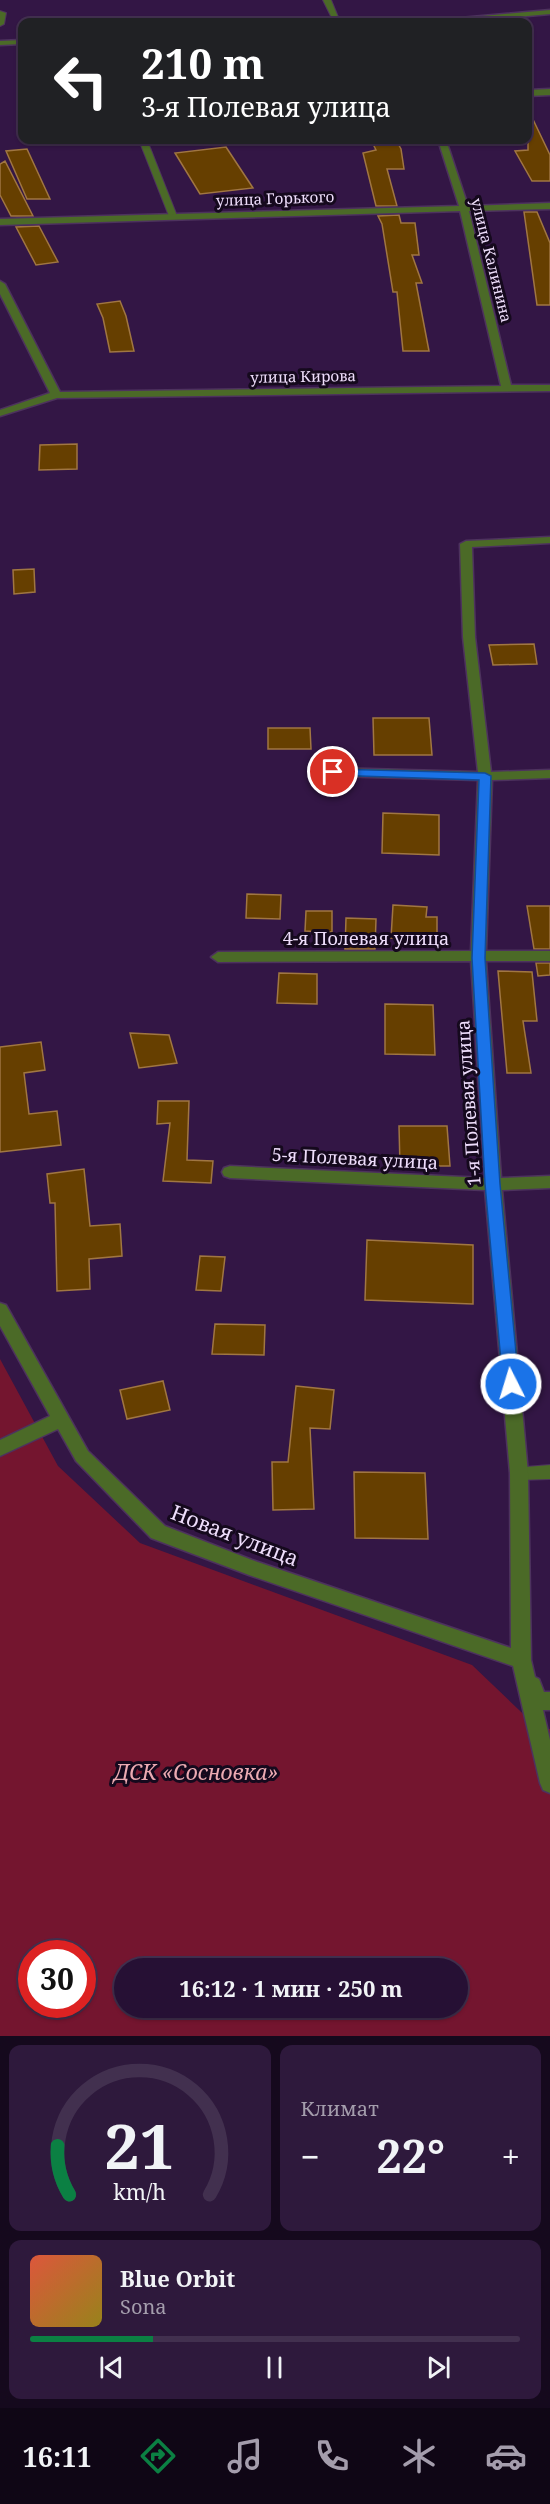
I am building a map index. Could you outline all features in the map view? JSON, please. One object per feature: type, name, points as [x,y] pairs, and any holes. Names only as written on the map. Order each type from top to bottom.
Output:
[{"type":"street","points":[[483,18],[550,12]]},
{"type":"street","points":[[0,43],[18,42]]},
{"type":"street","points":[[532,93],[550,92]]},
{"type":"street","name":"улица Калинина","points":[[443,144],[464,208],[507,389]]},
{"type":"street","name":"улица Горького","points":[[0,222],[550,206]]},
{"type":"street","points":[[0,284],[56,395],[0,413]]},
{"type":"street","name":"улица Кирова","points":[[56,395],[550,388]]},
{"type":"street","name":"1-я Полевая улица","points":[[521,1660],[519,1473],[493,1184],[478,958],[485,776],[469,637],[466,544],[550,540]]},
{"type":"street","points":[[333,772],[485,776],[550,774]]},
{"type":"street","name":"4-я Полевая улица","points":[[218,957],[550,956]]},
{"type":"street","name":"5-я Полевая улица","points":[[230,1172],[493,1184],[550,1182]]},
{"type":"street","name":"Новая улица","points":[[0,1310],[82,1456],[158,1532],[249,1567],[521,1660]]},
{"type":"street","points":[[0,1448],[62,1419]]},
{"type":"street","points":[[521,1660],[538,1701],[550,1701]]},
{"type":"street","points":[[521,1660],[550,1784]]},
{"type":"lane","points":[[327,0],[335,18]]},
{"type":"lane","points":[[0,13],[2,13],[0,24]]},
{"type":"lane","points":[[145,144],[172,216]]},
{"type":"lane","points":[[519,1473],[550,1472]]},
{"type":"green space","name":"ДСК «Сосновка»","points":[[0,1359],[58,1466],[140,1543],[472,1665],[539,1729],[550,1729],[550,2036],[0,2036]]},
{"type":"building","points":[[532,117],[550,155],[550,181],[532,181],[515,151],[528,150],[528,144],[532,144]]},
{"type":"building","points":[[373,144],[398,144],[401,149],[404,169],[387,169],[397,206],[376,206],[363,153],[376,150]]},
{"type":"building","points":[[226,147],[253,188],[200,194],[175,153]]},
{"type":"building","points":[[27,149],[50,199],[27,199],[6,151]]},
{"type":"building","points":[[5,161],[33,216],[11,216],[0,195],[0,164]]},
{"type":"building","points":[[524,212],[537,212],[550,243],[550,305],[537,305]]},
{"type":"building","points":[[399,215],[401,223],[415,223],[419,255],[412,255],[422,283],[416,283],[429,351],[403,351],[397,292],[393,292],[382,224],[378,216]]},
{"type":"building","points":[[39,226],[58,262],[36,265],[16,227]]},
{"type":"building","points":[[120,301],[134,351],[110,352],[103,318],[97,304]]},
{"type":"building","points":[[77,444],[77,469],[39,470],[40,445]]},
{"type":"building","points":[[34,569],[35,592],[14,594],[13,570]]},
{"type":"building","points":[[534,644],[537,664],[493,665],[489,645]]},
{"type":"building","points":[[373,718],[429,718],[432,755],[374,755]]},
{"type":"building","points":[[268,728],[310,728],[311,749],[268,749]]},
{"type":"building","points":[[383,813],[439,815],[439,855],[382,853]]},
{"type":"building","points":[[247,894],[281,895],[280,919],[246,918]]},
{"type":"building","points":[[393,905],[427,907],[426,917],[437,917],[437,940],[391,938]]},
{"type":"building","points":[[527,906],[550,906],[550,949],[534,949]]},
{"type":"building","points":[[306,911],[332,911],[332,932],[305,931]]},
{"type":"building","points":[[346,918],[376,919],[375,949],[345,949]]},
{"type":"building","points":[[536,963],[550,963],[550,975],[538,976]]},
{"type":"building","points":[[498,971],[532,972],[537,1021],[523,1021],[531,1073],[507,1073]]},
{"type":"building","points":[[279,973],[317,974],[317,1004],[277,1003]]},
{"type":"building","points":[[385,1004],[433,1005],[435,1055],[385,1054]]},
{"type":"building","points":[[130,1033],[169,1035],[177,1063],[139,1068]]},
{"type":"building","points":[[41,1042],[45,1070],[24,1073],[29,1114],[57,1111],[61,1145],[0,1152],[0,1047]]},
{"type":"building","points":[[158,1101],[189,1101],[187,1160],[213,1161],[211,1183],[163,1181],[170,1123],[157,1124]]},
{"type":"building","points":[[399,1126],[447,1126],[450,1166],[400,1166]]},
{"type":"building","points":[[84,1169],[90,1226],[120,1224],[122,1256],[89,1259],[90,1289],[57,1291],[55,1203],[50,1203],[47,1174]]},
{"type":"building","points":[[367,1240],[473,1245],[473,1304],[365,1300]]},
{"type":"building","points":[[200,1256],[225,1257],[221,1291],[196,1290]]},
{"type":"building","points":[[215,1324],[265,1325],[264,1355],[212,1354]]},
{"type":"building","points":[[163,1381],[170,1410],[127,1419],[120,1390]]},
{"type":"building","points":[[296,1386],[334,1390],[330,1429],[310,1428],[314,1509],[273,1510],[272,1462],[288,1462]]},
{"type":"building","points":[[354,1472],[425,1473],[428,1539],[355,1538]]},
{"type":"route","points":[[333,772],[485,776],[478,958],[493,1184],[511,1384]]}]
